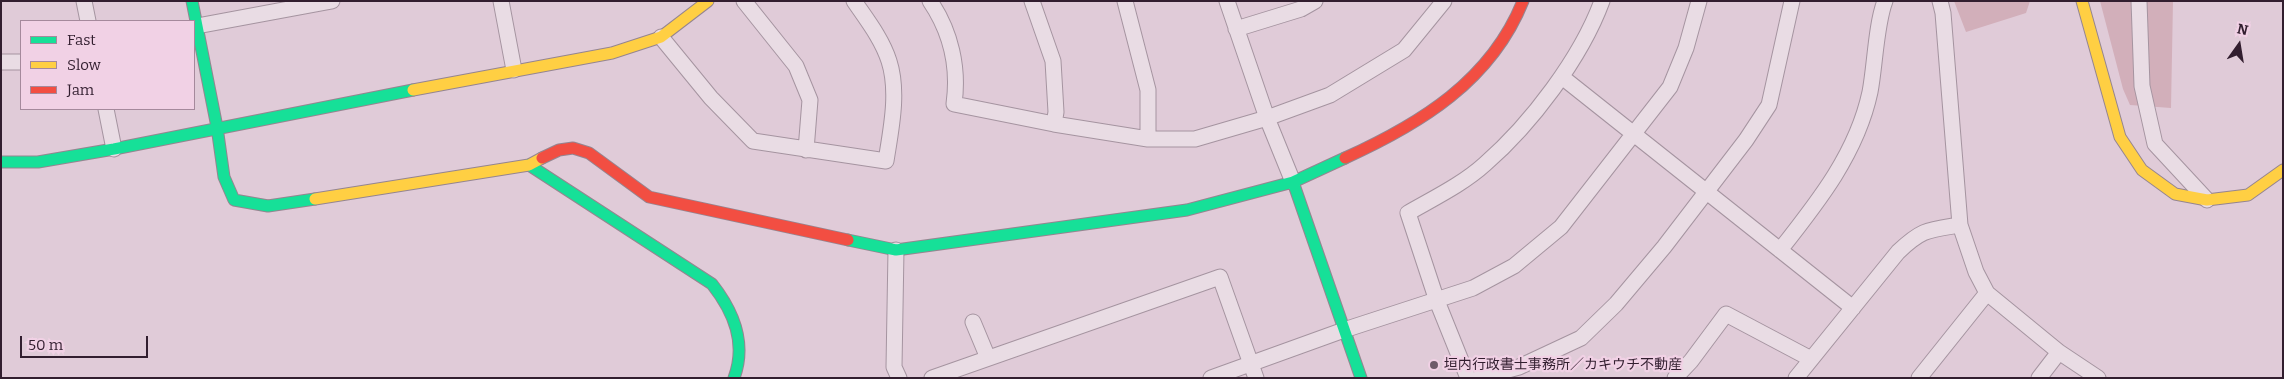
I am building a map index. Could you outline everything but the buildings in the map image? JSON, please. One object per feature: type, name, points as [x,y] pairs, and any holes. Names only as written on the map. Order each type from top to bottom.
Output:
[{"type":"street","points":[[84,1],[88,20]]},
{"type":"street","points":[[192,1],[217,127],[224,177],[234,200],[268,206],[529,165],[559,150],[572,148],[589,153],[649,196],[896,250],[1187,210],[1293,182],[1387,139],[1434,111],[1465,85],[1490,57],[1517,16],[1523,1]]},
{"type":"street","points":[[197,26],[300,4],[332,1]]},
{"type":"street","points":[[501,1],[514,70]]},
{"type":"street","points":[[1,162],[38,162],[114,149],[217,127],[612,53],[661,37],[708,1]]},
{"type":"street","points":[[744,1],[796,66],[810,100],[806,150]]},
{"type":"street","points":[[661,37],[711,98],[753,140],[806,150],[886,161],[894,82],[889,60],[875,31],[854,1]]},
{"type":"street","points":[[930,1],[939,14],[950,40],[957,84],[954,104],[1054,124],[1148,139],[1195,139],[1267,118],[1330,95],[1404,50],[1444,1]]},
{"type":"street","points":[[1032,1],[1054,61],[1056,112],[1054,124]]},
{"type":"street","points":[[1125,1],[1148,90],[1148,139]]},
{"type":"street","points":[[1227,1],[1267,118],[1293,182],[1361,378]]},
{"type":"street","points":[[1236,29],[1301,9],[1315,1]]},
{"type":"street","points":[[1468,378],[1437,301],[1408,213],[1449,190],[1484,165],[1515,135],[1562,77],[1585,42],[1602,1]]},
{"type":"street","points":[[1211,378],[1254,371],[1344,330],[1473,288],[1514,266],[1561,227],[1670,87],[1686,48],[1699,1]]},
{"type":"street","points":[[1479,378],[1519,368],[1581,338],[1616,304],[1707,192],[1746,140],[1768,105],[1792,1]]},
{"type":"street","points":[[1780,250],[1818,202],[1845,159],[1860,124],[1870,93],[1885,1]]},
{"type":"street","points":[[1940,1],[1943,13],[1960,225],[1976,272],[1987,293],[2059,352],[2098,378]]},
{"type":"street","points":[[2082,1],[2120,137],[2142,170],[2174,194],[2207,200],[2248,195],[2283,170]]},
{"type":"street","points":[[2138,1],[2142,86],[2155,144],[2207,200]]},
{"type":"street","points":[[1,62],[20,62]]},
{"type":"street","points":[[1562,77],[1853,308]]},
{"type":"street","points":[[106,110],[114,149]]},
{"type":"street","points":[[529,165],[712,284],[726,302],[735,321],[740,349],[734,378]]},
{"type":"street","points":[[1796,378],[1898,252],[1924,231],[1960,225]]},
{"type":"street","points":[[896,250],[894,367],[899,378]]},
{"type":"street","points":[[932,378],[1220,277],[1254,371]]},
{"type":"street","points":[[1919,378],[1987,293]]},
{"type":"street","points":[[1675,378],[1691,361],[1726,314],[1811,359]]},
{"type":"street","points":[[973,322],[988,358]]},
{"type":"street","points":[[2038,378],[2059,352]]},
{"type":"shaded area","points":[[1954,1],[2030,1],[2026,13],[1966,32]]},
{"type":"shaded area","points":[[2100,1],[2173,1],[2171,108],[2130,105],[2123,89]]},
{"type":"traffic: fast","points":[[192,1],[217,127],[224,177],[234,200],[268,206],[315,199]]},
{"type":"traffic: fast","points":[[1,162],[38,162],[114,149],[413,90]]},
{"type":"traffic: fast","points":[[848,240],[896,250],[1187,210],[1293,182],[1345,158]]},
{"type":"traffic: fast","points":[[529,165],[712,284],[727,306],[739,340],[738,365],[734,378]]},
{"type":"traffic: fast","points":[[1293,182],[1361,378]]},
{"type":"traffic: slow","points":[[413,90],[612,53],[661,37],[708,1]]},
{"type":"traffic: slow","points":[[2082,1],[2120,137],[2142,170],[2175,194],[2207,200],[2248,195],[2283,170]]},
{"type":"traffic: slow","points":[[315,199],[529,165],[542,158]]},
{"type":"traffic: jam","points":[[1345,158],[1400,130],[1450,97],[1472,77],[1492,54],[1509,29],[1523,1]]},
{"type":"traffic: jam","points":[[542,158],[559,150],[573,148],[589,153],[649,197],[848,240]]},
{"type":"place","name":"垣内行政書士事務所／カキウチ不動産","points":[[1434,365]]}]
